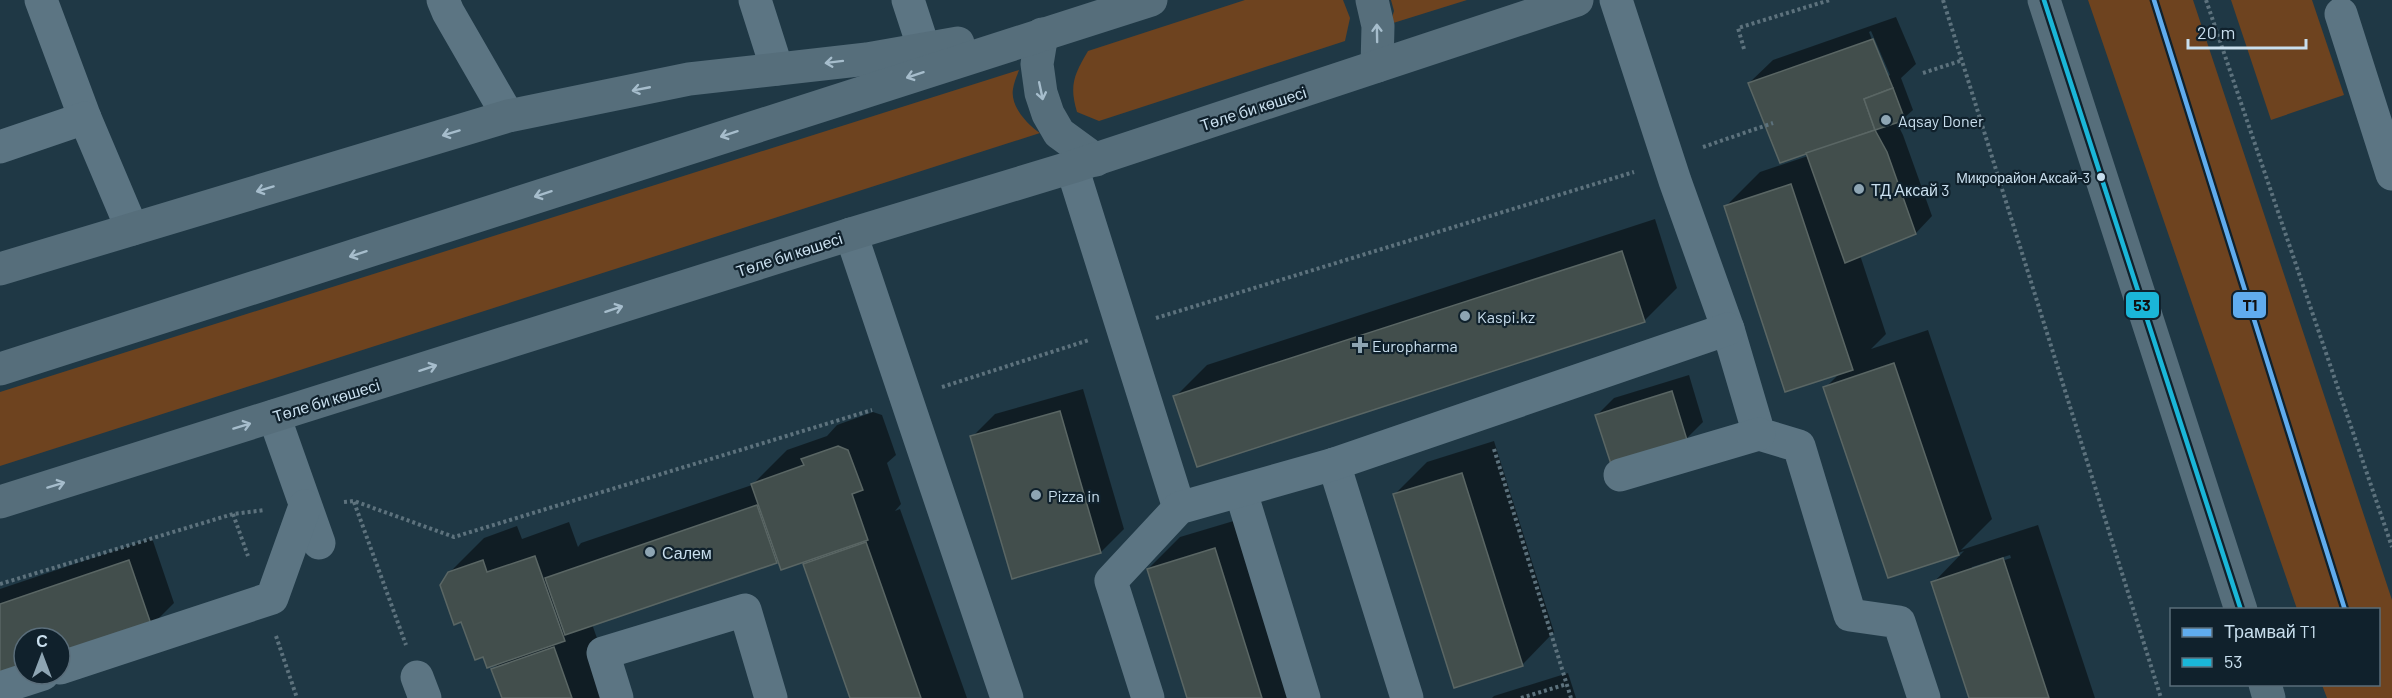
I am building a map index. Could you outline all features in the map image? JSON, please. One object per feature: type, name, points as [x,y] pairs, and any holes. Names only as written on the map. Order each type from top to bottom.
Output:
[{"type":"main road","points":[[0,369],[1151,0]]},
{"type":"main road","points":[[1372,0],[1378,26],[1377,66]]},
{"type":"main road","name":"Төле би көшесі","points":[[0,502],[850,234],[1084,164],[1577,0]]},
{"type":"main road","points":[[2044,0],[2241,608]]},
{"type":"main road","points":[[0,269],[508,116],[689,80],[867,58],[1078,22]]},
{"type":"main road","points":[[1042,34],[1037,64],[1041,93],[1048,114],[1059,133],[1084,164]]},
{"type":"lane","points":[[41,0],[85,118],[132,229]]},
{"type":"lane","points":[[443,0],[508,116]]},
{"type":"lane","points":[[755,0],[777,69]]},
{"type":"lane","points":[[908,0],[924,49]]},
{"type":"lane","points":[[1616,0],[1675,181],[1728,330],[1759,434]]},
{"type":"lane","points":[[2341,14],[2392,174]]},
{"type":"lane","points":[[0,147],[85,118]]},
{"type":"lane","points":[[1084,164],[1179,508]]},
{"type":"lane","points":[[850,234],[1007,698]]},
{"type":"lane","points":[[1148,698],[1112,581],[1179,508],[1334,464],[1728,330]]},
{"type":"lane","points":[[274,416],[319,543]]},
{"type":"lane","points":[[1620,475],[1759,434],[1799,446],[1850,615],[1899,622],[1924,698]]},
{"type":"lane","points":[[1334,464],[1407,698]]},
{"type":"lane","points":[[1241,492],[1304,698]]},
{"type":"lane","points":[[72,664],[272,598],[305,506]]},
{"type":"lane","points":[[617,698],[603,653],[744,610],[771,698]]},
{"type":"path","points":[[1744,49],[1737,28],[1830,0]]},
{"type":"path","points":[[1942,0],[1963,60],[2161,698]]},
{"type":"path","points":[[2206,0],[2392,547]]},
{"type":"path","points":[[1923,73],[1963,60]]},
{"type":"path","points":[[1483,413],[1571,698]]},
{"type":"path","points":[[354,501],[421,687]]},
{"type":"path","points":[[1521,698],[1567,684]]},
{"type":"shaded area","points":[[1245,0],[1343,0],[1350,18],[1345,41],[1099,121],[1077,112],[1073,94],[1074,80],[1088,51]]},
{"type":"shaded area","points":[[1391,0],[1467,0],[1390,24],[1394,11]]},
{"type":"shaded area","points":[[2088,0],[2193,0],[2392,600],[2392,698],[2327,698],[2322,686],[2380,686],[2380,608],[2297,608]]},
{"type":"shaded area","points":[[2231,0],[2312,0],[2344,95],[2271,120]]},
{"type":"shaded area","points":[[1019,70],[1013,89],[1014,102],[1025,120],[1040,133],[0,466],[0,392]]},
{"type":"building","points":[[1873,39],[1893,88],[1864,99],[1875,130],[1780,163],[1748,83]]},
{"type":"building","points":[[1893,88],[1905,120],[1875,130],[1864,99]]},
{"type":"building","name":"ТД Аксай 3","points":[[1875,130],[1887,152],[1916,234],[1845,263],[1806,153]]},
{"type":"building","points":[[1791,184],[1853,370],[1785,392],[1724,206]]},
{"type":"building","points":[[1622,251],[1645,322],[1197,467],[1173,396]]},
{"type":"building","points":[[1894,363],[1959,555],[1888,578],[1823,387]]},
{"type":"building","points":[[1672,391],[1687,440],[1611,464],[1595,415]]},
{"type":"building","name":"Pizza in","points":[[1060,411],[1101,553],[1012,579],[970,436]]},
{"type":"building","points":[[838,446],[848,450],[863,490],[852,494],[868,540],[781,570],[751,484],[804,465],[801,459]]},
{"type":"building","points":[[1462,473],[1523,666],[1454,688],[1393,494]]},
{"type":"building","points":[[757,505],[777,563],[565,635],[545,578]]},
{"type":"building","points":[[866,542],[921,698],[850,698],[803,564]]},
{"type":"building","points":[[1215,548],[1262,698],[1187,698],[1147,569]]},
{"type":"building","points":[[535,556],[565,641],[487,668],[483,657],[475,660],[461,622],[454,625],[440,585],[448,572],[483,560],[487,572]]},
{"type":"building","points":[[2003,558],[2049,698],[1969,698],[1931,582]]},
{"type":"building","points":[[129,560],[152,627],[72,654],[72,626],[12,626],[12,674],[0,678],[0,604]]},
{"type":"building","points":[[554,647],[572,698],[502,698],[491,669]]},
{"type":"tram line","name":"T1","points":[[2154,0],[2344,608]]},
{"type":"transit line","name":"53","points":[[2044,0],[2240,608]]},
{"type":"place","name":"Aqsay Doner","points":[[1886,120]]},
{"type":"place","name":"Микрорайон Аксай-3","points":[[2101,177]]},
{"type":"place","name":"ТД Аксай 3","points":[[1859,189]]},
{"type":"place","name":"Kaspi.kz","points":[[1465,316]]},
{"type":"place","name":"Europharma","points":[[1360,345]]},
{"type":"place","name":"Pizza in","points":[[1036,495]]},
{"type":"place","name":"Салем","points":[[650,552]]}]
